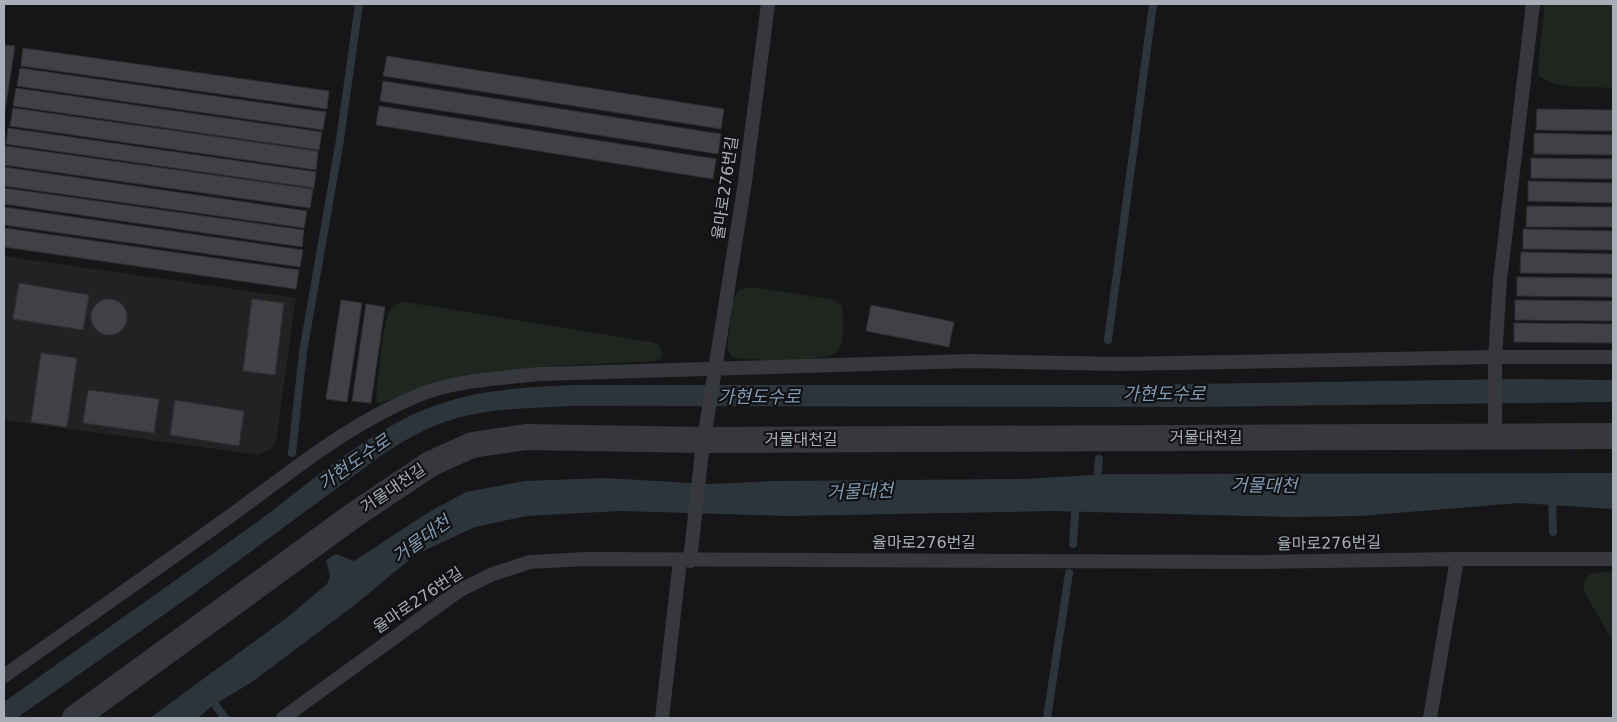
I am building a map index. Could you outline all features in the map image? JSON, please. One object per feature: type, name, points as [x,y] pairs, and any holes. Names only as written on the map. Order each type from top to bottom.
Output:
[{"type":"street","name":"거물대천길","points":[[75,718],[354,514],[430,464],[472,445],[526,437],[704,440],[1613,436]]},
{"type":"lane","name":"율마로276번길","points":[[662,718],[745,182],[768,4]]},
{"type":"lane","points":[[1495,436],[1495,357],[1508,204],[1532,4]]},
{"type":"lane","points":[[4,676],[233,514],[317,451],[381,412],[426,393],[471,381],[540,374],[714,373],[970,361],[1119,364],[1495,357],[1613,357]]},
{"type":"lane","name":"율마로276번길","points":[[283,718],[431,609],[460,590],[493,574],[530,562],[586,558],[687,557],[1258,562],[1458,558],[1613,559]]},
{"type":"lane","points":[[1430,718],[1458,558]]},
{"type":"shaded area","points":[[1545,4],[1613,4],[1613,88],[1564,85],[1554,83],[1539,76],[1538,65]]},
{"type":"shaded area","points":[[4,256],[296,298],[276,441],[270,449],[259,455],[4,420]]},
{"type":"shaded area","points":[[752,287],[835,300],[842,306],[843,336],[840,348],[837,352],[819,358],[770,360],[732,357],[727,350],[733,299],[739,290]]},
{"type":"shaded area","points":[[405,302],[652,342],[659,345],[663,354],[661,359],[655,361],[554,366],[466,375],[436,383],[378,404],[376,400],[377,389],[388,314],[392,306]]},
{"type":"shaded area","points":[[1613,572],[1613,642],[1584,591],[1585,579],[1592,573]]},
{"type":"water","name":"가현도수로","points":[[1517,379],[1613,380],[1613,402],[1193,407],[571,406],[511,409],[465,416],[424,430],[382,455],[189,597],[17,718],[4,718],[4,702],[257,522],[364,442],[410,416],[451,400],[468,396],[522,388],[576,385],[1126,385]]},
{"type":"water","name":"거물대천","points":[[1613,473],[1613,509],[1519,503],[1360,516],[1292,517],[1051,511],[787,516],[620,511],[526,516],[475,527],[415,555],[356,604],[252,682],[212,706],[198,718],[150,718],[289,616],[327,584],[330,576],[326,560],[336,554],[354,561],[429,512],[466,492],[524,481],[605,478],[709,484],[775,481],[1022,479],[1111,474]]},
{"type":"building","points":[[4,45],[15,46],[4,116]]},
{"type":"building","points":[[23,48],[329,91],[327,109],[21,66]]},
{"type":"building","points":[[387,56],[724,109],[721,129],[383,76]]},
{"type":"building","points":[[20,68],[326,112],[323,130],[17,86]]},
{"type":"building","points":[[383,81],[721,134],[718,154],[380,101]]},
{"type":"building","points":[[16,88],[322,132],[319,150],[13,106]]},
{"type":"building","points":[[379,106],[716,159],[713,179],[376,125]]},
{"type":"building","points":[[13,108],[318,151],[316,170],[10,126]]},
{"type":"building","points":[[1537,109],[1613,110],[1613,131],[1536,130]]},
{"type":"building","points":[[8,128],[316,172],[314,188],[6,144]]},
{"type":"building","points":[[1534,133],[1613,135],[1613,155],[1534,154]]},
{"type":"building","points":[[5,146],[313,189],[310,208],[4,165]]},
{"type":"building","points":[[1531,158],[1613,159],[1613,179],[1531,178]]},
{"type":"building","points":[[4,167],[307,211],[304,228],[4,186]]},
{"type":"building","points":[[1528,181],[1613,183],[1613,203],[1528,201]]},
{"type":"building","points":[[4,188],[304,230],[302,247],[4,204]]},
{"type":"building","points":[[1527,206],[1613,207],[1613,227],[1526,227]]},
{"type":"building","points":[[4,207],[303,250],[300,267],[4,225]]},
{"type":"building","points":[[4,228],[299,270],[296,289],[4,247]]},
{"type":"building","points":[[1523,229],[1613,231],[1613,250],[1523,249]]},
{"type":"building","points":[[1521,252],[1613,254],[1613,274],[1520,273]]},
{"type":"building","points":[[1517,277],[1613,278],[1613,297],[1517,296]]},
{"type":"building","points":[[19,283],[89,295],[83,330],[13,319]]},
{"type":"building","points":[[109,299],[116,300],[122,304],[126,310],[126,324],[122,330],[116,334],[109,335],[102,334],[96,330],[92,324],[91,317],[92,310],[96,304],[102,300]]},
{"type":"building","points":[[252,299],[284,303],[275,375],[243,371]]},
{"type":"building","points":[[341,300],[362,303],[347,402],[326,399]]},
{"type":"building","points":[[1515,300],[1613,301],[1613,321],[1515,320]]},
{"type":"building","points":[[366,304],[385,307],[371,403],[352,401]]},
{"type":"building","points":[[871,305],[954,322],[949,347],[866,331]]},
{"type":"building","points":[[1514,323],[1613,324],[1613,343],[1514,342]]},
{"type":"building","points":[[41,353],[77,358],[67,427],[31,422]]},
{"type":"building","points":[[88,390],[159,399],[154,433],[83,423]]},
{"type":"building","points":[[175,400],[244,411],[239,446],[170,435]]},
{"type":"waterway","points":[[292,453],[303,352],[340,140],[359,4]]},
{"type":"waterway","points":[[1108,340],[1153,4]]},
{"type":"waterway","points":[[1097,483],[1099,459]]},
{"type":"waterway","points":[[1552,497],[1553,532]]},
{"type":"waterway","points":[[1073,544],[1076,501]]},
{"type":"waterway","points":[[1047,718],[1069,573]]},
{"type":"waterway","points":[[210,698],[225,718]]}]
